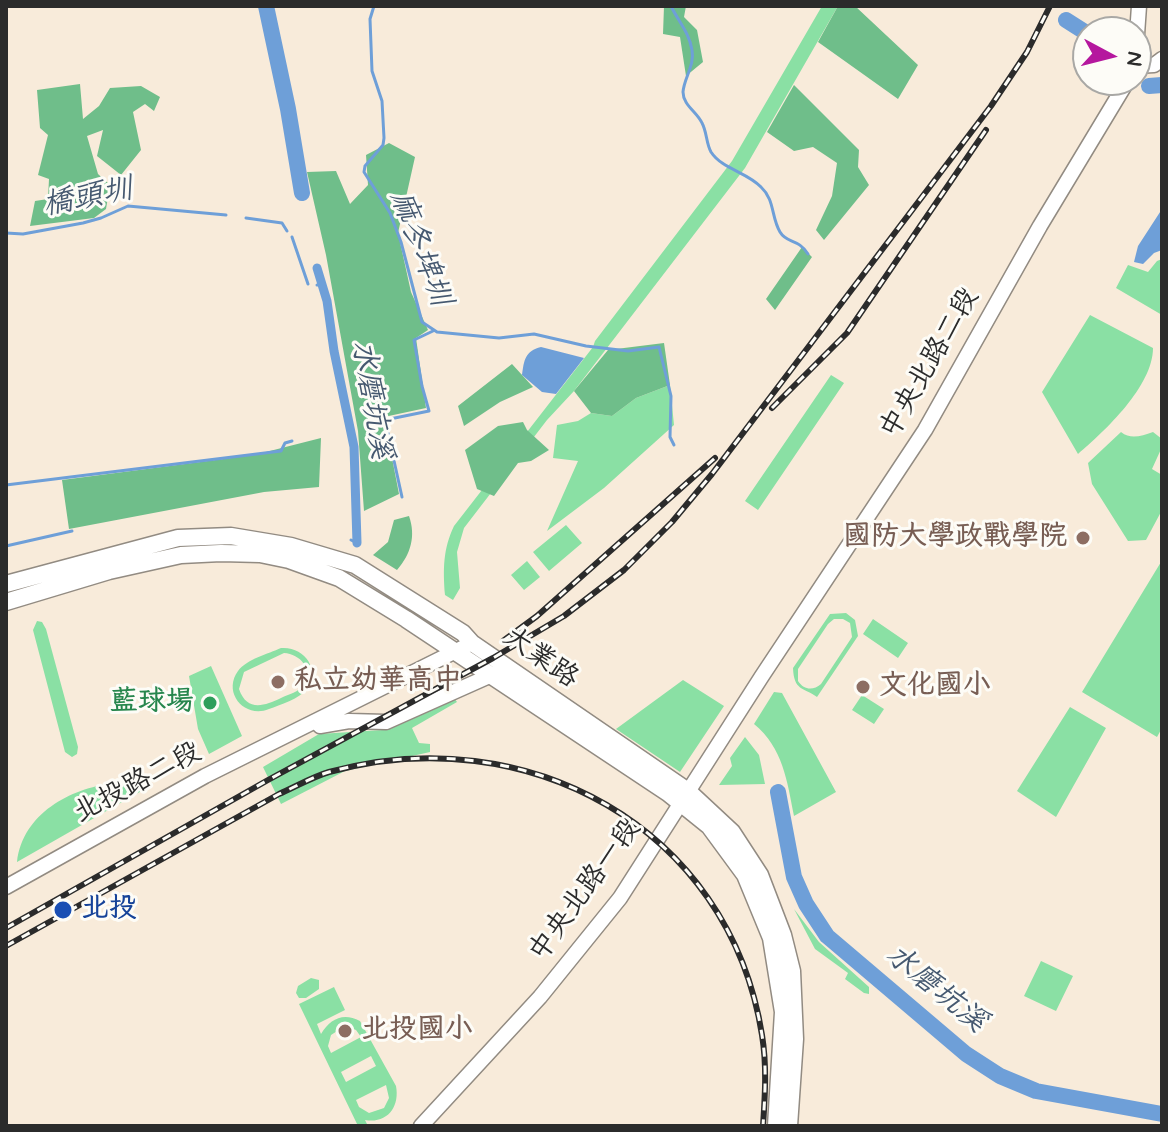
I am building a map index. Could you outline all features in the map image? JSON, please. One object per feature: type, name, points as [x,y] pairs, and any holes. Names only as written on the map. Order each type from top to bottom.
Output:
[{"type":"main road","name":"大業路","points":[[6,584],[178,538],[231,536],[291,546],[355,565],[463,633],[472,643],[732,832],[760,875],[783,935],[792,971],[795,1009],[789,1126]]},
{"type":"main road","name":"大業路","points":[[6,602],[109,571],[181,555],[260,554],[289,560],[339,578],[684,797],[745,875],[771,938],[783,1012],[776,1126]]},
{"type":"street","name":"中央北路二段","points":[[768,667],[925,430],[1040,226],[1119,96]]},
{"type":"street","points":[[297,733],[472,643]]},
{"type":"street","name":"中央北路一段","points":[[421,1126],[540,997],[620,898],[768,667]]},
{"type":"street","points":[[297,733],[337,722],[386,722],[491,674],[513,670]]},
{"type":"street","name":"北投路二段","points":[[6,887],[155,803],[297,733]]},
{"type":"green space","points":[[664,6],[686,6],[684,17],[697,30],[703,62],[686,76],[680,37],[663,34]]},
{"type":"green space","points":[[822,6],[838,6],[745,168],[574,391],[547,420],[464,528],[457,552],[460,588],[453,600],[445,595],[445,559],[454,526],[732,161]]},
{"type":"green space","points":[[838,6],[855,6],[918,65],[898,99],[818,42]]},
{"type":"green space","points":[[80,84],[83,119],[99,106],[110,88],[141,86],[160,97],[154,111],[145,104],[133,112],[141,150],[121,175],[97,156],[103,130],[87,136],[98,174],[110,185],[106,209],[94,218],[30,226],[35,201],[48,199],[49,179],[38,175],[48,135],[40,128],[37,90]]},
{"type":"green space","points":[[794,85],[859,150],[858,167],[869,185],[824,240],[816,230],[832,196],[837,163],[813,147],[794,151],[767,132]]},
{"type":"green space","points":[[389,143],[415,157],[398,233],[411,292],[428,330],[416,338],[426,408],[384,417],[399,494],[364,511],[358,431],[326,255],[307,172],[336,171],[350,204],[368,185],[366,155]]},
{"type":"green space","points":[[802,247],[812,257],[775,310],[766,299]]},
{"type":"green space","points":[[1162,259],[1162,315],[1116,288],[1128,265],[1148,272]]},
{"type":"green space","points":[[1090,315],[1153,348],[1145,377],[1126,407],[1078,454],[1042,392]]},
{"type":"green space","points":[[664,343],[670,385],[636,398],[612,416],[591,413],[574,391],[608,350]]},
{"type":"green space","points":[[512,364],[533,387],[500,402],[464,426],[458,406]]},
{"type":"green space","points":[[831,375],[844,383],[758,510],[745,501]]},
{"type":"green space","points":[[670,385],[674,425],[604,488],[547,531],[578,461],[553,458],[557,425],[578,421],[591,413],[612,416],[636,398]]},
{"type":"green space","points":[[523,422],[527,430],[549,450],[531,461],[518,463],[494,496],[477,489],[465,450],[498,426]]},
{"type":"green space","points":[[1121,432],[1132,437],[1153,432],[1162,439],[1162,447],[1152,469],[1162,475],[1162,510],[1146,540],[1128,541],[1092,484],[1088,463]]},
{"type":"green space","points":[[321,438],[319,487],[264,492],[69,529],[62,480],[254,455]]},
{"type":"green space","points":[[409,516],[411,544],[397,570],[373,555],[388,542],[394,520]]},
{"type":"green space","points":[[566,525],[582,543],[549,571],[533,552]]},
{"type":"green space","points":[[527,561],[540,577],[524,590],[511,575]]},
{"type":"green space","points":[[1161,562],[1162,728],[1157,737],[1082,692]]},
{"type":"green space","points":[[846,613],[855,620],[858,636],[817,697],[797,685],[793,668],[830,614]],"holes":[[[834,619],[850,623],[852,637],[821,684],[806,688],[798,681],[798,669],[828,624]]]},
{"type":"green space","points":[[873,619],[908,643],[898,658],[863,634]]},
{"type":"green space","points":[[37,621],[42,622],[46,629],[78,747],[77,754],[72,757],[65,752],[33,630]]},
{"type":"green space","points":[[281,648],[297,651],[308,660],[312,674],[307,689],[294,699],[269,709],[260,711],[244,707],[234,695],[234,679],[238,671],[252,660]],"holes":[[[284,653],[300,659],[306,668],[306,679],[301,687],[294,693],[262,705],[251,704],[242,696],[239,689],[244,672]]]},
{"type":"green space","name":"藍球場","points":[[211,666],[242,736],[209,754],[198,729],[189,676]]},
{"type":"green space","points":[[683,680],[724,706],[680,772],[616,729]]},
{"type":"green space","points":[[774,692],[782,693],[836,792],[794,816],[778,754],[754,724]]},
{"type":"green space","points":[[862,695],[884,709],[874,724],[852,710]]},
{"type":"green space","points":[[447,698],[454,698],[457,702],[412,728],[419,743],[430,744],[430,752],[345,771],[281,804],[263,767],[319,734],[382,730]]},
{"type":"green space","points":[[1070,707],[1106,728],[1056,817],[1017,791]]},
{"type":"green space","points":[[745,737],[759,755],[765,784],[719,785],[732,766],[730,758]]},
{"type":"green space","points":[[113,783],[145,789],[17,862],[28,830],[51,806],[81,791]]},
{"type":"green space","points":[[794,909],[819,942],[869,987],[869,994],[845,979],[848,973],[815,949]]},
{"type":"green space","points":[[1041,961],[1073,976],[1056,1011],[1024,996]]},
{"type":"green space","points":[[311,978],[319,980],[319,989],[306,998],[299,998],[296,993],[298,986]]},
{"type":"green space","points":[[334,987],[345,1010],[317,1024],[321,1034],[328,1024],[338,1018],[360,1021],[396,1086],[396,1101],[386,1117],[365,1120],[368,1126],[358,1126],[299,1004]],"holes":[[[345,1026],[356,1030],[361,1037],[331,1053],[328,1046],[331,1035]],[[371,1056],[376,1066],[346,1082],[341,1072]],[[386,1085],[389,1098],[384,1108],[369,1113],[359,1107],[356,1100]]]},
{"type":"water","points":[[1162,209],[1162,250],[1143,264],[1134,262],[1138,246]]},
{"type":"water","points":[[541,347],[584,358],[556,394],[542,392],[522,375],[526,357]]},
{"type":"waterway","name":"水磨坑溪","points":[[266,6],[302,193]]},
{"type":"waterway","name":"麻冬埤圳","points":[[374,6],[370,19],[372,71],[382,101],[384,138],[383,145],[365,166],[364,172],[390,213],[422,322],[437,332],[499,338],[534,334],[586,346],[628,351],[659,347],[671,396],[670,437],[674,445]]},
{"type":"waterway","points":[[671,6],[692,50],[684,97],[702,123],[711,152],[721,163],[761,187],[769,197],[780,232],[808,254]]},
{"type":"waterway","points":[[1066,20],[1072,24]]},
{"type":"waterway","points":[[1152,86],[1162,85]]},
{"type":"waterway","name":"橋頭圳","points":[[6,233],[23,234],[83,223],[128,206],[226,215]]},
{"type":"waterway","name":"橋頭圳","points":[[246,218],[282,223],[287,231]]},
{"type":"waterway","name":"橋頭圳","points":[[292,237],[308,284]]},
{"type":"waterway","name":"水磨坑溪","points":[[317,268],[327,301],[354,447],[357,543]]},
{"type":"waterway","name":"橋頭圳","points":[[317,285],[322,285]]},
{"type":"waterway","points":[[402,497],[385,420],[429,411],[414,340],[433,331]]},
{"type":"waterway","points":[[6,485],[281,451],[285,443],[292,441]]},
{"type":"waterway","points":[[6,546],[72,531]]},
{"type":"waterway","name":"水磨坑溪","points":[[351,540],[357,543]]},
{"type":"waterway","name":"水磨坑溪","points":[[778,792],[794,877],[806,904],[827,936],[966,1054],[1000,1076],[1036,1091],[1162,1114]]},
{"type":"railway","points":[[6,928],[493,658],[564,616],[624,570],[672,522],[712,474],[991,106],[1027,52],[1050,6]]},
{"type":"railway","points":[[772,408],[847,333],[986,130]]},
{"type":"railway","points":[[503,641],[537,616],[715,458]]},
{"type":"railway","points":[[6,946],[279,794],[329,772],[403,759],[475,761],[543,776],[607,805],[662,846],[708,898],[742,961],[762,1035],[765,1069],[763,1126]]},
{"type":"place","name":"國防大學政戰學院","points":[[1083,538]]},
{"type":"place","name":"私立幼華高中","points":[[278,682]]},
{"type":"place","name":"文化國小","points":[[863,687]]},
{"type":"place","name":"藍球場","points":[[210,703]]},
{"type":"place","name":"北投","points":[[63,910]]},
{"type":"place","name":"北投國小","points":[[345,1031]]}]
